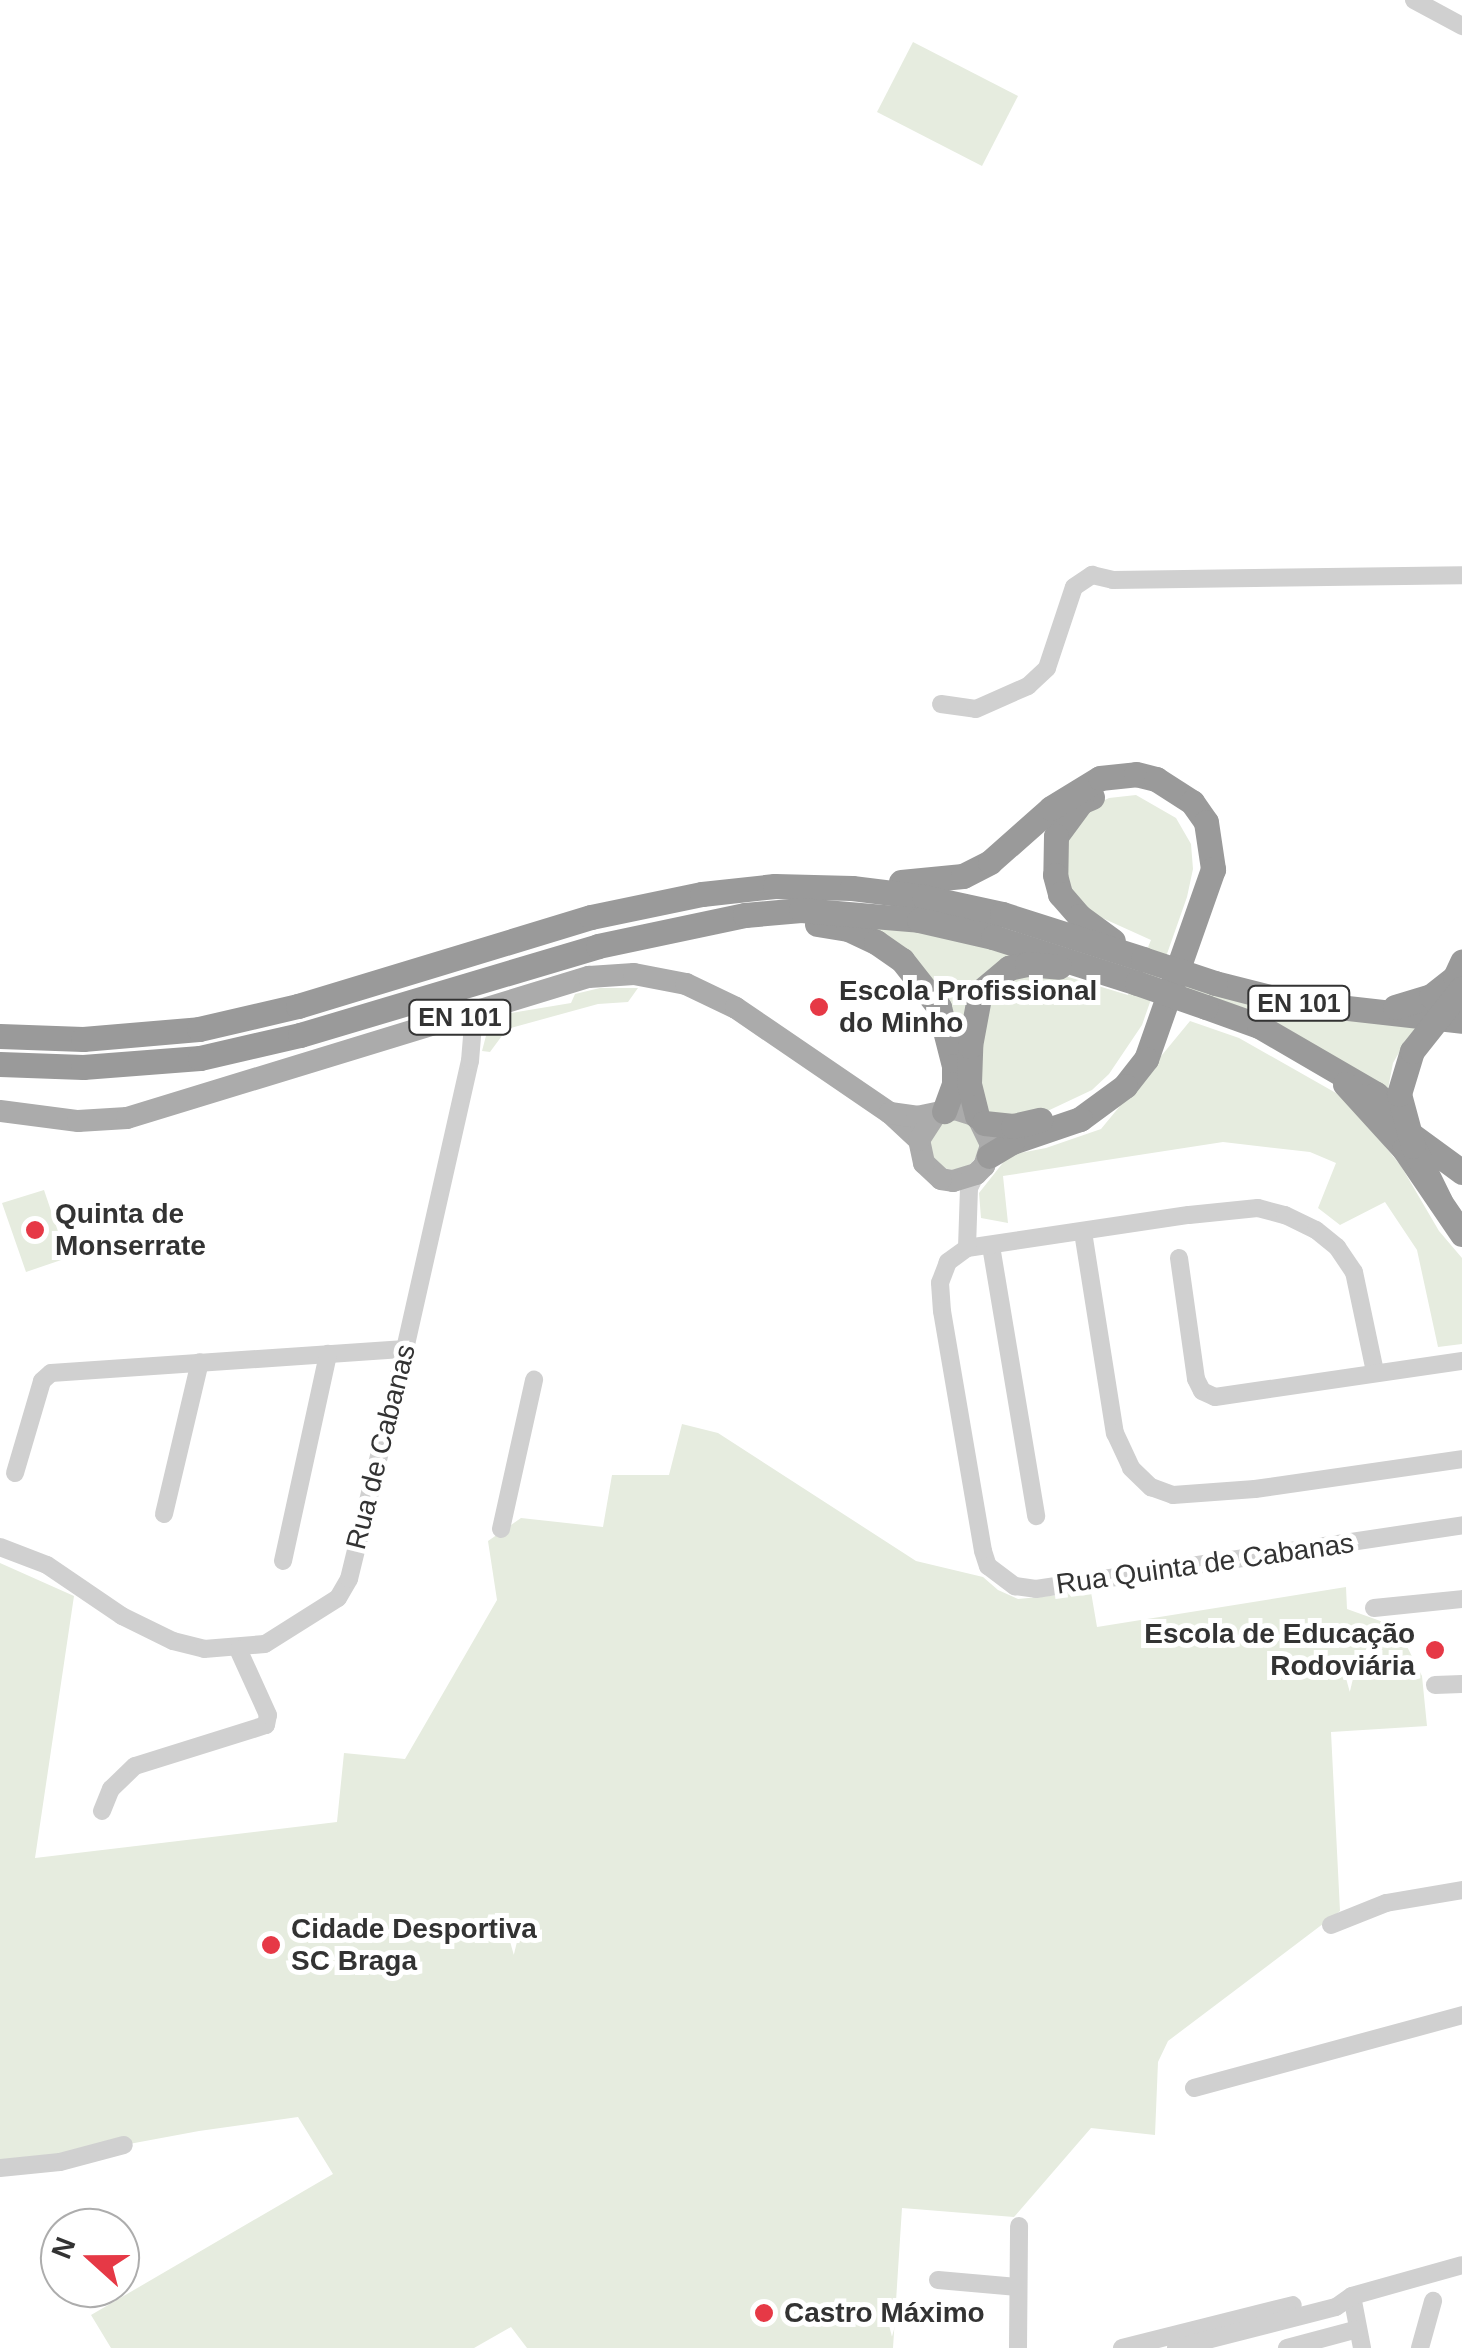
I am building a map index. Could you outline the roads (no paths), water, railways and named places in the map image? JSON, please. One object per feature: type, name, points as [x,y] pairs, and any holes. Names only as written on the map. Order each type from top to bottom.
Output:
[{"type":"highway","points":[[852,888],[874,881],[933,882],[963,876],[990,862],[1084,786],[1117,775],[1156,779],[1192,802],[1206,822],[1213,869],[1146,1059],[1125,1086],[1080,1120],[1012,1142],[973,1170]]},
{"type":"highway","points":[[1080,964],[1009,968],[980,992],[970,1046],[969,1082],[980,1120],[1013,1126],[1082,1101],[1113,1078],[1148,1028],[1196,894],[1199,846],[1194,828],[1170,801],[1151,791],[1120,788],[1081,802],[1070,814],[1056,836],[1055,876],[1060,894],[1079,916],[1140,971]]},
{"type":"highway","name":"EN 101","points":[[0,1036],[83,1040],[198,1029],[298,1006],[591,917],[702,894],[775,886],[852,888],[1002,914],[1140,971],[1210,995],[1376,1094],[1422,1146],[1462,1172]]},
{"type":"highway","name":"EN 101","points":[[0,1064],[84,1067],[200,1058],[300,1035],[598,946],[745,915],[850,913],[919,920],[1080,964],[1140,971]]},
{"type":"highway","points":[[688,926],[823,924],[876,942],[902,960],[939,1007],[950,1042],[954,1084],[940,1113]]},
{"type":"highway","name":"EN 101","points":[[1210,995],[1385,1010],[1431,996],[1455,976],[1462,962]]},
{"type":"highway","points":[[1440,1201],[1406,1126],[1398,1094],[1405,1066],[1420,1039],[1451,1020],[1462,988]]},
{"type":"highway","points":[[1385,1010],[1451,1020]]},
{"type":"highway","points":[[1340,1076],[1349,1092],[1404,1149],[1462,1234]]},
{"type":"main road","name":"EN 101","points":[[0,1111],[78,1121],[127,1118],[590,977],[634,974],[686,984],[736,1008],[890,1114],[919,1140],[924,1163],[941,1178],[973,1170]]},
{"type":"main road","points":[[890,1114],[966,1111],[980,1120],[989,1134],[973,1170]]},
{"type":"main road","points":[[919,1140],[940,1113]]},
{"type":"street","points":[[1414,0],[1462,26]]},
{"type":"street","points":[[941,704],[976,709],[1028,686],[1047,668],[1074,587],[1092,575],[1113,580],[1462,575]]},
{"type":"street","name":"Rua de Cabanas","points":[[0,1546],[47,1565],[172,1641],[204,1650],[264,1644],[308,1619],[342,1592],[405,1349],[470,1061],[474,1012]]},
{"type":"street","points":[[973,1170],[966,1211],[967,1248],[1258,1208],[1316,1230],[1337,1247],[1354,1272],[1375,1372]]},
{"type":"street","points":[[1083,1232],[1115,1432],[1131,1468],[1152,1487],[1172,1495],[1255,1489],[1462,1459]]},
{"type":"street","points":[[991,1246],[1036,1516]]},
{"type":"street","name":"Rua Quinta de Cabanas","points":[[967,1248],[948,1262],[940,1284],[942,1311],[983,1551],[988,1566],[1015,1586],[1036,1589],[1462,1524]]},
{"type":"street","points":[[1179,1258],[1196,1379],[1207,1394],[1222,1398],[1375,1372],[1462,1362]]},
{"type":"street","points":[[16,1473],[42,1381],[51,1373],[405,1349]]},
{"type":"street","points":[[283,1561],[328,1354]]},
{"type":"street","points":[[164,1514],[200,1362]]},
{"type":"street","points":[[501,1529],[534,1380]]},
{"type":"street","points":[[1374,1608],[1462,1600]]},
{"type":"street","points":[[102,1811],[111,1789],[135,1766],[266,1725],[268,1715],[238,1649]]},
{"type":"street","points":[[1435,1685],[1462,1684]]},
{"type":"street","points":[[1331,1926],[1396,1900],[1462,1890]]},
{"type":"street","points":[[1194,2088],[1462,2015]]},
{"type":"street","points":[[0,2168],[60,2162],[124,2145]]},
{"type":"street","points":[[1018,2348],[1019,2226]]},
{"type":"street","points":[[1122,2348],[1333,2295],[1352,2296],[1462,2265]]},
{"type":"street","points":[[938,2280],[1018,2288]]},
{"type":"street","points":[[1176,2348],[1336,2307],[1352,2296]]},
{"type":"street","points":[[1270,2324],[1285,2348],[1360,2338],[1352,2296]]},
{"type":"street","points":[[1420,2348],[1432,2300]]},
{"type":"street","points":[[1260,2348],[1270,2324]]},
{"type":"place","name":"Escola Profissional do Minho","points":[[819,1007]]},
{"type":"place","name":"Quinta de Monserrate","points":[[35,1230]]},
{"type":"place","name":"Escola de Educação Rodoviária","points":[[1435,1650]]},
{"type":"place","name":"Cidade Desportiva SC Braga","points":[[271,1945]]},
{"type":"place","name":"Castro Máximo","points":[[764,2313]]}]
